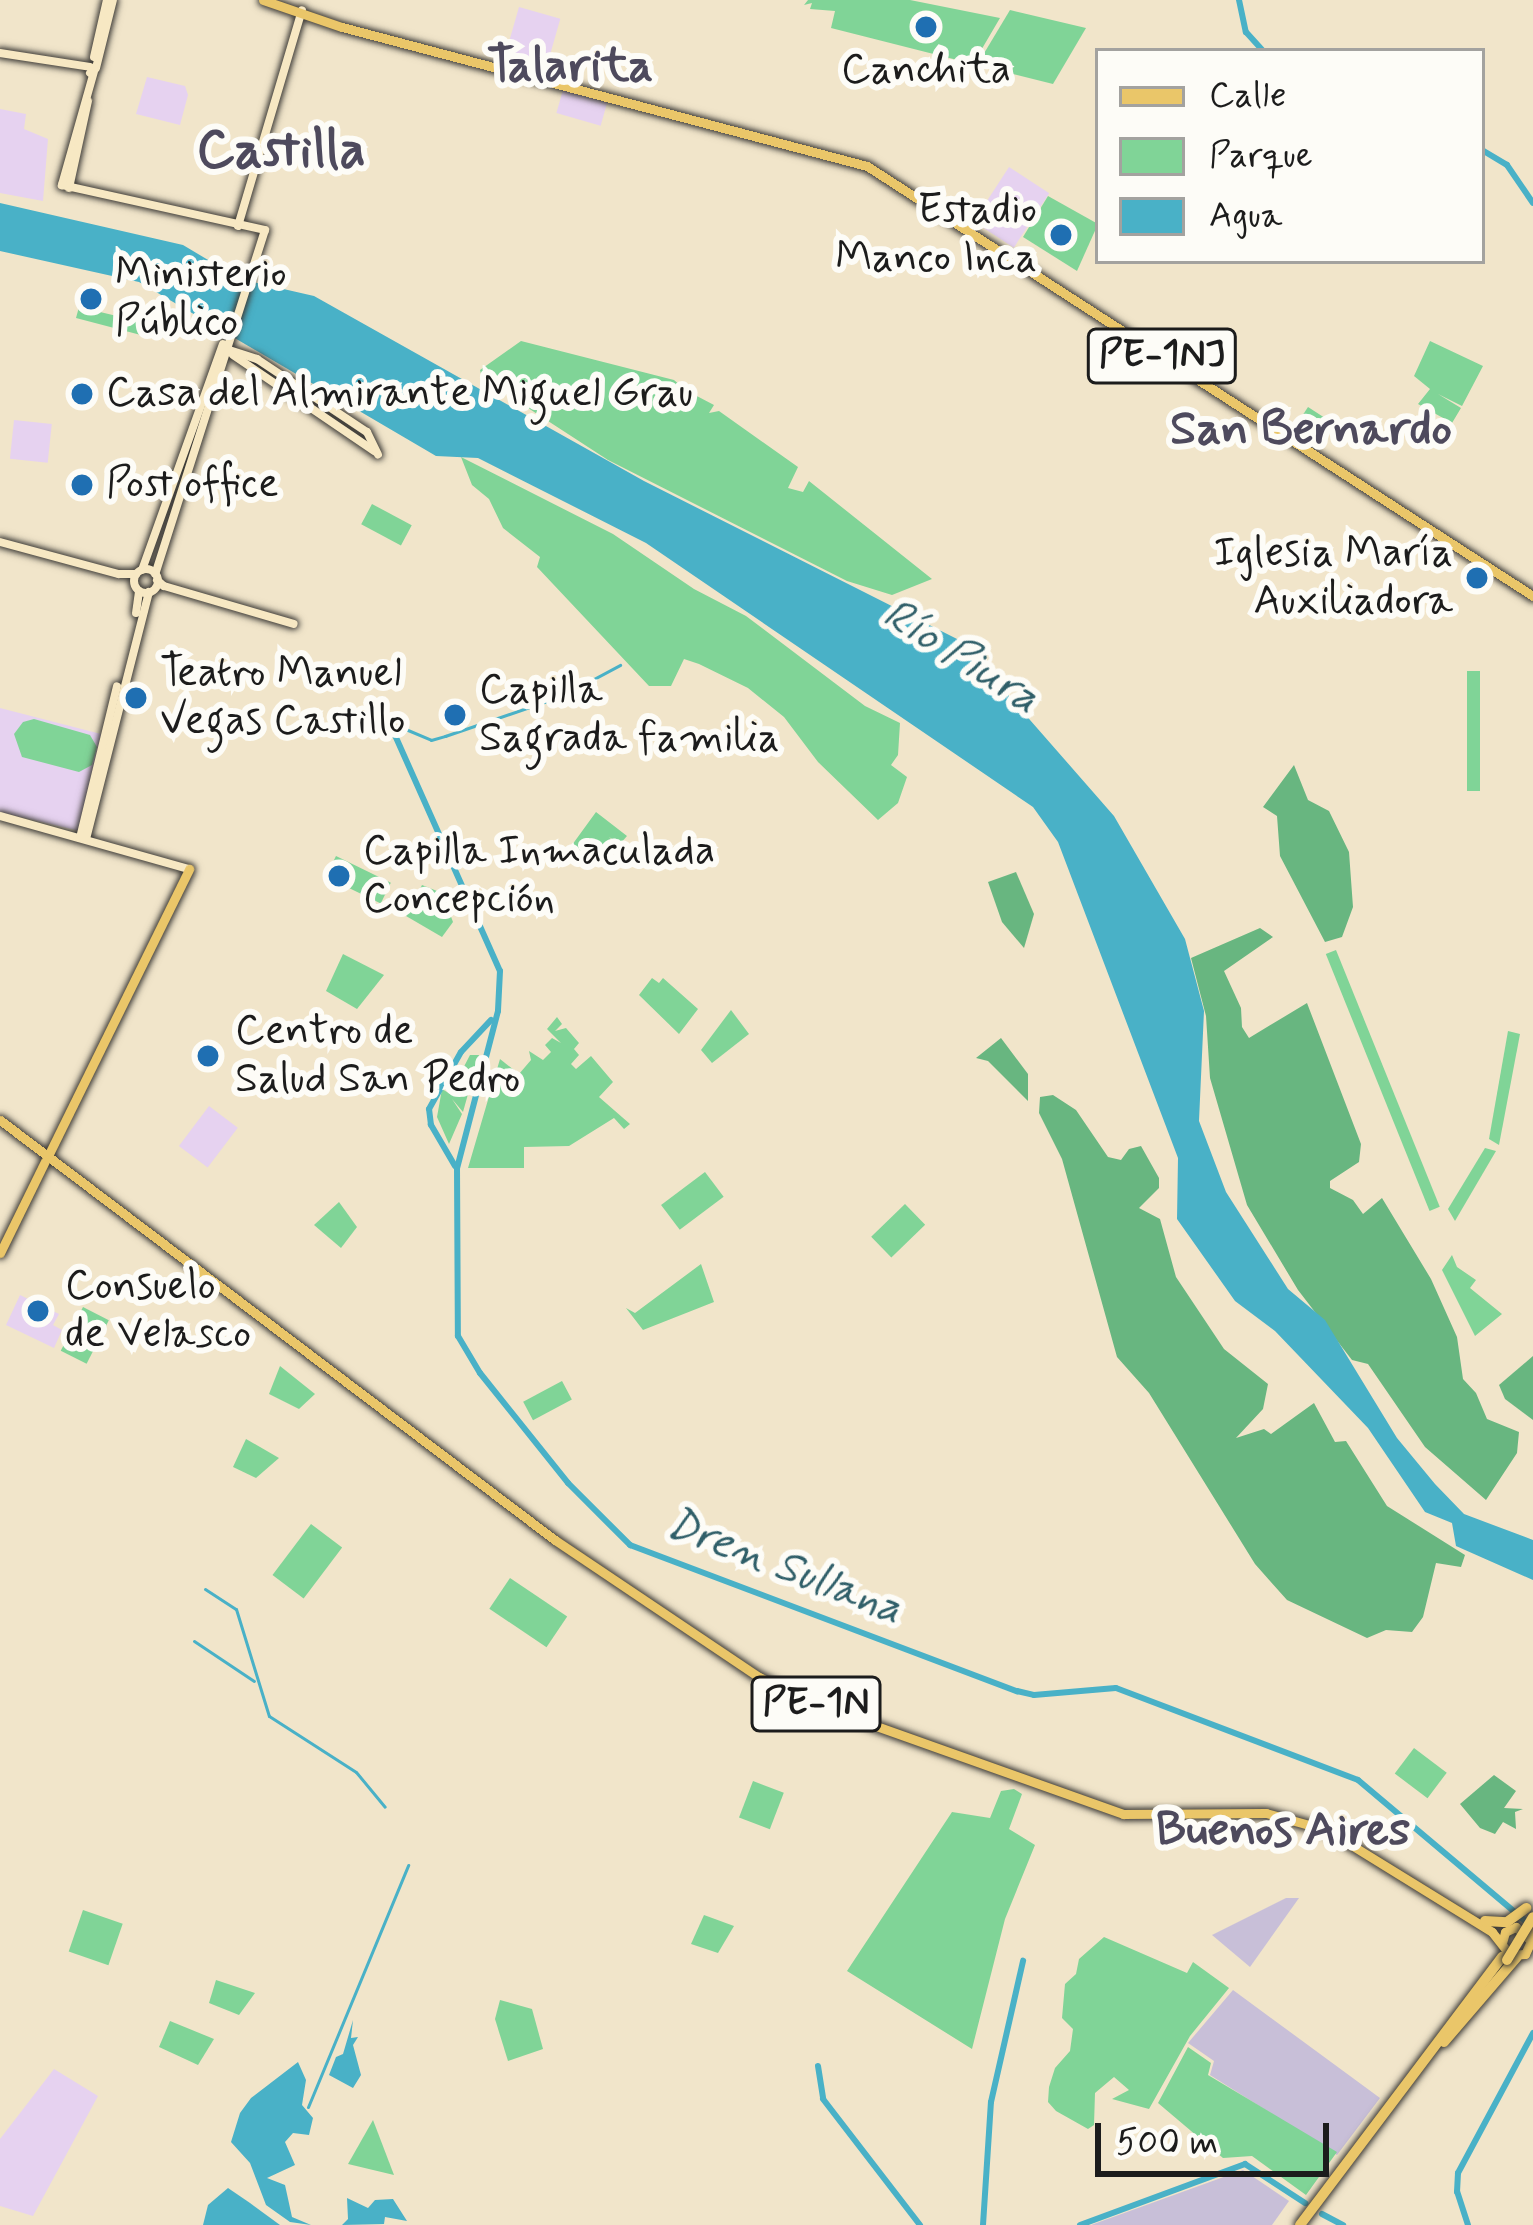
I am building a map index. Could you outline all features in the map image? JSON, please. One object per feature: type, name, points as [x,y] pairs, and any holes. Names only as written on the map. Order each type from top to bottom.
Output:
[{"type":"highway","points":[[1304,2225],[1437,2045],[1520,1947],[1523,1915],[1502,1923],[1485,1921]]},
{"type":"main road","points":[[83,838],[146,582],[263,231],[66,186],[110,0]]},
{"type":"main road","name":"PE-1NJ","points":[[267,0],[874,165],[1533,594]]},
{"type":"main road","points":[[238,226],[303,13]]},
{"type":"main road","points":[[0,55],[91,70]]},
{"type":"main road","points":[[225,347],[257,359],[367,432],[376,455]]},
{"type":"main road","points":[[0,542],[294,624]]},
{"type":"main road","points":[[0,816],[186,867],[0,1253]]},
{"type":"main road","points":[[0,1124],[45,1157]]},
{"type":"main road","points":[[0,1242],[45,1157]]},
{"type":"main road","name":"PE-1N","points":[[45,1157],[589,1564],[785,1690],[1123,1814],[1286,1816],[1327,1830],[1520,1947]]},
{"type":"main road","name":"PE-1N","points":[[1437,1896],[1485,1921]]},
{"type":"main road","points":[[1520,1947],[1523,1915]]},
{"type":"main road","points":[[1520,1947],[1523,1915]]},
{"type":"shaded area","points":[[519,7],[560,19],[545,73],[504,61]]},
{"type":"shaded area","points":[[147,77],[185,86],[188,95],[180,125],[136,114]]},
{"type":"shaded area","points":[[563,90],[607,103],[601,126],[556,113]]},
{"type":"shaded area","points":[[0,109],[26,114],[24,129],[48,139],[43,201],[0,193]]},
{"type":"shaded area","points":[[1009,167],[1049,193],[1014,248],[974,222]]},
{"type":"shaded area","points":[[14,420],[52,424],[48,463],[10,459]]},
{"type":"shaded area","points":[[0,708],[101,734],[79,831],[0,812]]},
{"type":"shaded area","points":[[209,1106],[238,1128],[208,1168],[179,1146]]},
{"type":"shaded area","points":[[20,1295],[59,1314],[53,1325],[62,1330],[54,1348],[6,1325]]},
{"type":"shaded area","points":[[1286,1898],[1299,1898],[1250,1967],[1212,1935]]},
{"type":"shaded area","points":[[1233,1990],[1380,2098],[1337,2155],[1210,2075],[1214,2061],[1188,2043]]},
{"type":"shaded area","points":[[54,2069],[98,2096],[33,2216],[0,2206],[0,2139]]},
{"type":"shaded area","points":[[1243,2170],[1289,2201],[1272,2225],[1091,2225]]},
{"type":"green space","points":[[808,0],[910,0],[1000,18],[973,64],[831,28],[835,11],[810,9],[812,3],[804,5]]},
{"type":"green space","points":[[1010,10],[1086,28],[1053,84],[977,65]]},
{"type":"green space","name":"Estadio Manco Inca","points":[[1048,196],[1095,222],[1077,271],[1023,237]]},
{"type":"green space","points":[[79,307],[159,326],[156,339],[76,318]]},
{"type":"green space","points":[[521,341],[674,380],[681,386],[683,412],[693,394],[714,405],[709,413],[719,411],[798,467],[788,488],[803,492],[809,481],[932,579],[892,595],[847,581],[608,460],[482,378],[480,370]]},
{"type":"green space","points":[[1430,341],[1483,366],[1462,406],[1438,394],[1461,408],[1452,423],[1418,404],[1430,389],[1414,376]]},
{"type":"green space","points":[[1308,407],[1333,423],[1316,449],[1291,433]]},
{"type":"green space","points":[[461,457],[613,534],[694,589],[746,616],[865,706],[900,723],[898,755],[891,765],[907,777],[898,803],[878,820],[818,762],[784,717],[748,688],[699,664],[684,659],[671,686],[649,686],[537,567],[540,557],[503,528],[489,499],[472,485]]},
{"type":"green space","points":[[372,504],[412,525],[401,545],[361,524]]},
{"type":"green space","points":[[1467,671],[1480,671],[1480,791],[1467,791]]},
{"type":"green space","points":[[34,719],[90,735],[97,747],[92,765],[79,772],[22,757],[14,734],[23,722]]},
{"type":"green space","points":[[1294,765],[1308,800],[1329,811],[1349,852],[1353,907],[1342,937],[1325,942],[1280,856],[1277,816],[1263,807]]},
{"type":"green space","points":[[596,812],[627,836],[620,844],[609,837],[617,845],[609,856],[600,850],[593,860],[572,845]]},
{"type":"green space","points":[[336,856],[391,883],[381,903],[326,877]]},
{"type":"green space","points":[[1016,872],[1034,914],[1024,948],[1002,922],[988,882]]},
{"type":"green space","points":[[422,885],[442,893],[453,922],[442,937],[406,916]]},
{"type":"green space","points":[[1260,928],[1273,937],[1224,971],[1241,1008],[1242,1027],[1249,1038],[1307,1003],[1361,1144],[1359,1162],[1330,1181],[1330,1188],[1353,1200],[1363,1214],[1382,1198],[1431,1279],[1457,1337],[1463,1379],[1476,1393],[1487,1419],[1519,1432],[1517,1453],[1486,1500],[1425,1447],[1368,1364],[1352,1360],[1298,1290],[1247,1205],[1210,1078],[1206,1016],[1191,958]]},
{"type":"green space","points":[[1336,950],[1440,1207],[1430,1211],[1326,954]]},
{"type":"green space","points":[[343,954],[384,975],[357,1009],[326,991]]},
{"type":"green space","points":[[652,978],[659,983],[663,978],[698,1009],[679,1034],[639,995]]},
{"type":"green space","points":[[731,1010],[749,1034],[712,1063],[701,1050]]},
{"type":"green space","points":[[557,1017],[562,1024],[555,1031],[566,1028],[579,1043],[574,1049],[579,1055],[571,1064],[576,1069],[591,1056],[613,1082],[599,1097],[630,1124],[624,1129],[614,1118],[569,1146],[524,1147],[524,1168],[468,1168],[500,1059],[519,1074],[531,1060],[529,1051],[543,1060],[551,1052],[545,1045],[552,1038],[561,1043],[547,1029]]},
{"type":"green space","points":[[1508,1031],[1520,1034],[1499,1145],[1489,1139]]},
{"type":"green space","points":[[1001,1038],[1028,1074],[1028,1101],[988,1061],[976,1058]]},
{"type":"green space","points":[[470,1055],[479,1055],[463,1112],[452,1099],[462,1114],[449,1144],[437,1117],[442,1089],[452,1095],[442,1074],[457,1080]]},
{"type":"green space","points":[[1053,1095],[1076,1110],[1108,1157],[1121,1160],[1129,1149],[1141,1146],[1159,1178],[1159,1188],[1139,1208],[1160,1219],[1176,1277],[1224,1349],[1268,1384],[1263,1409],[1236,1438],[1264,1429],[1271,1434],[1314,1403],[1335,1442],[1346,1441],[1387,1506],[1465,1555],[1461,1567],[1436,1563],[1423,1617],[1412,1632],[1386,1630],[1367,1638],[1287,1600],[1255,1564],[1149,1393],[1117,1357],[1062,1159],[1039,1113],[1040,1097]]},
{"type":"green space","points":[[1485,1148],[1496,1151],[1455,1221],[1448,1209]]},
{"type":"green space","points":[[705,1172],[724,1197],[680,1230],[661,1205]]},
{"type":"green space","points":[[339,1202],[357,1227],[341,1248],[314,1225]]},
{"type":"green space","points":[[905,1204],[925,1225],[891,1258],[871,1237]]},
{"type":"green space","points":[[1452,1255],[1457,1267],[1476,1280],[1470,1288],[1502,1314],[1475,1336],[1442,1270]]},
{"type":"green space","points":[[701,1264],[714,1302],[643,1330],[626,1308],[635,1313]]},
{"type":"green space","points":[[83,1307],[109,1320],[87,1364],[61,1351]]},
{"type":"green space","points":[[1533,1356],[1533,1420],[1505,1399],[1499,1385]]},
{"type":"green space","points":[[280,1366],[315,1394],[299,1409],[269,1394]]},
{"type":"green space","points":[[562,1381],[572,1400],[533,1420],[523,1402]]},
{"type":"green space","points":[[246,1439],[279,1458],[256,1478],[233,1467]]},
{"type":"green space","points":[[311,1524],[342,1547],[304,1599],[272,1575]]},
{"type":"green space","points":[[510,1578],[567,1617],[547,1647],[489,1609]]},
{"type":"green space","points":[[1414,1748],[1447,1773],[1427,1798],[1395,1774]]},
{"type":"green space","points":[[1494,1775],[1516,1791],[1504,1808],[1523,1809],[1515,1812],[1516,1829],[1503,1822],[1495,1834],[1480,1828],[1460,1804]]},
{"type":"green space","points":[[753,1781],[784,1793],[770,1829],[739,1817]]},
{"type":"green space","points":[[1014,1789],[1022,1794],[1009,1829],[1035,1845],[1005,1919],[972,2049],[847,1971],[952,1812],[990,1818],[1001,1791]]},
{"type":"green space","points":[[83,1910],[123,1924],[108,1965],[69,1952]]},
{"type":"green space","points":[[704,1915],[734,1926],[718,1953],[691,1944]]},
{"type":"green space","points":[[1104,1937],[1187,1973],[1193,1962],[1229,1988],[1190,2036],[1149,2109],[1112,2099],[1129,2090],[1114,2077],[1095,2093],[1094,2125],[1088,2129],[1056,2111],[1048,2102],[1049,2087],[1055,2068],[1070,2051],[1073,2029],[1062,2018],[1065,1984],[1076,1974],[1079,1959]]},
{"type":"green space","points":[[216,1980],[255,1993],[239,2015],[209,2003]]},
{"type":"green space","points":[[500,2000],[532,2009],[543,2049],[508,2061],[495,2019]]},
{"type":"green space","points":[[170,2021],[214,2039],[198,2065],[159,2047]]},
{"type":"green space","points":[[1188,2047],[1211,2063],[1208,2075],[1337,2152],[1306,2195],[1252,2156],[1223,2158],[1158,2103]]},
{"type":"green space","points":[[373,2120],[394,2175],[348,2164]]},
{"type":"water","name":"Río Piura","points":[[0,203],[183,245],[240,279],[314,296],[644,481],[961,641],[1114,816],[1185,939],[1204,1011],[1199,1121],[1226,1192],[1288,1289],[1325,1320],[1397,1438],[1435,1484],[1464,1514],[1533,1540],[1533,1580],[1456,1546],[1452,1523],[1425,1512],[1368,1428],[1275,1331],[1235,1301],[1177,1219],[1178,1158],[1058,842],[1033,807],[646,543],[478,458],[436,456],[139,282],[0,251]]},
{"type":"water","points":[[353,2020],[351,2038],[358,2037],[353,2045],[361,2075],[353,2088],[329,2075],[336,2057],[343,2054]]},
{"type":"water","points":[[298,2062],[306,2080],[302,2105],[313,2118],[309,2135],[293,2133],[285,2142],[295,2165],[267,2178],[285,2185],[292,2217],[311,2225],[290,2222],[266,2205],[250,2163],[231,2142],[240,2113],[251,2098]]},
{"type":"water","points":[[228,2188],[280,2225],[203,2225],[208,2205]]},
{"type":"water","points":[[347,2198],[368,2208],[375,2200],[393,2199],[407,2221],[385,2217],[384,2224],[342,2225],[348,2219]]},
{"type":"waterway","points":[[1239,0],[1246,32],[1260,48]]},
{"type":"waterway","points":[[1485,152],[1507,165],[1533,203]]},
{"type":"waterway","points":[[396,732],[403,728],[431,740],[445,736],[562,696],[620,665]]},
{"type":"waterway","name":"Dren Sullana","points":[[390,724],[500,971],[498,1011],[457,1168],[458,1336],[480,1373],[568,1483],[630,1545],[1017,1691],[1034,1695],[1116,1688],[1358,1780],[1529,1924]]},
{"type":"waterway","points":[[455,1166],[431,1125],[429,1109],[461,1052],[491,1020]]},
{"type":"waterway","points":[[205,1589],[236,1609],[269,1716],[356,1772],[385,1807]]},
{"type":"waterway","points":[[194,1641],[254,1681]]},
{"type":"waterway","points":[[308,2107],[408,1865]]},
{"type":"waterway","points":[[983,2225],[991,2102],[1023,1961]]},
{"type":"waterway","name":"Dren Sullana","points":[[1468,2225],[1457,2192],[1458,2173],[1533,2033]]},
{"type":"waterway","points":[[818,2066],[823,2099],[920,2225]]},
{"type":"waterway","points":[[1080,2225],[1245,2164],[1305,2203]]},
{"type":"waterway","points":[[1322,2214],[1343,2225]]},
{"type":"place","name":"Canchita","points":[[926,27]]},
{"type":"place","name":"Estadio Manco Inca","points":[[1061,235]]},
{"type":"place","name":"Ministerio Público","points":[[91,299]]},
{"type":"place","name":"Casa del Almirante Miguel Grau","points":[[82,394]]},
{"type":"place","name":"Post office","points":[[82,485]]},
{"type":"place","name":"Iglesia María Auxiliadora","points":[[1477,578]]},
{"type":"place","name":"Teatro Manuel Vegas Castillo","points":[[136,698]]},
{"type":"place","name":"Capilla Sagrada familia","points":[[455,715]]},
{"type":"place","name":"Capilla Inmaculada Concepción","points":[[339,876]]},
{"type":"place","name":"Centro de Salud San Pedro","points":[[208,1056]]},
{"type":"place","name":"Consuelo de Velasco","points":[[38,1311]]},
{"type":"district","name":"Talarita","points":[[570,67]]},
{"type":"district","name":"Castilla","points":[[281,152]]},
{"type":"district","name":"San Bernardo","points":[[1311,430]]},
{"type":"district","name":"Buenos Aires","points":[[1283,1831]]}]
